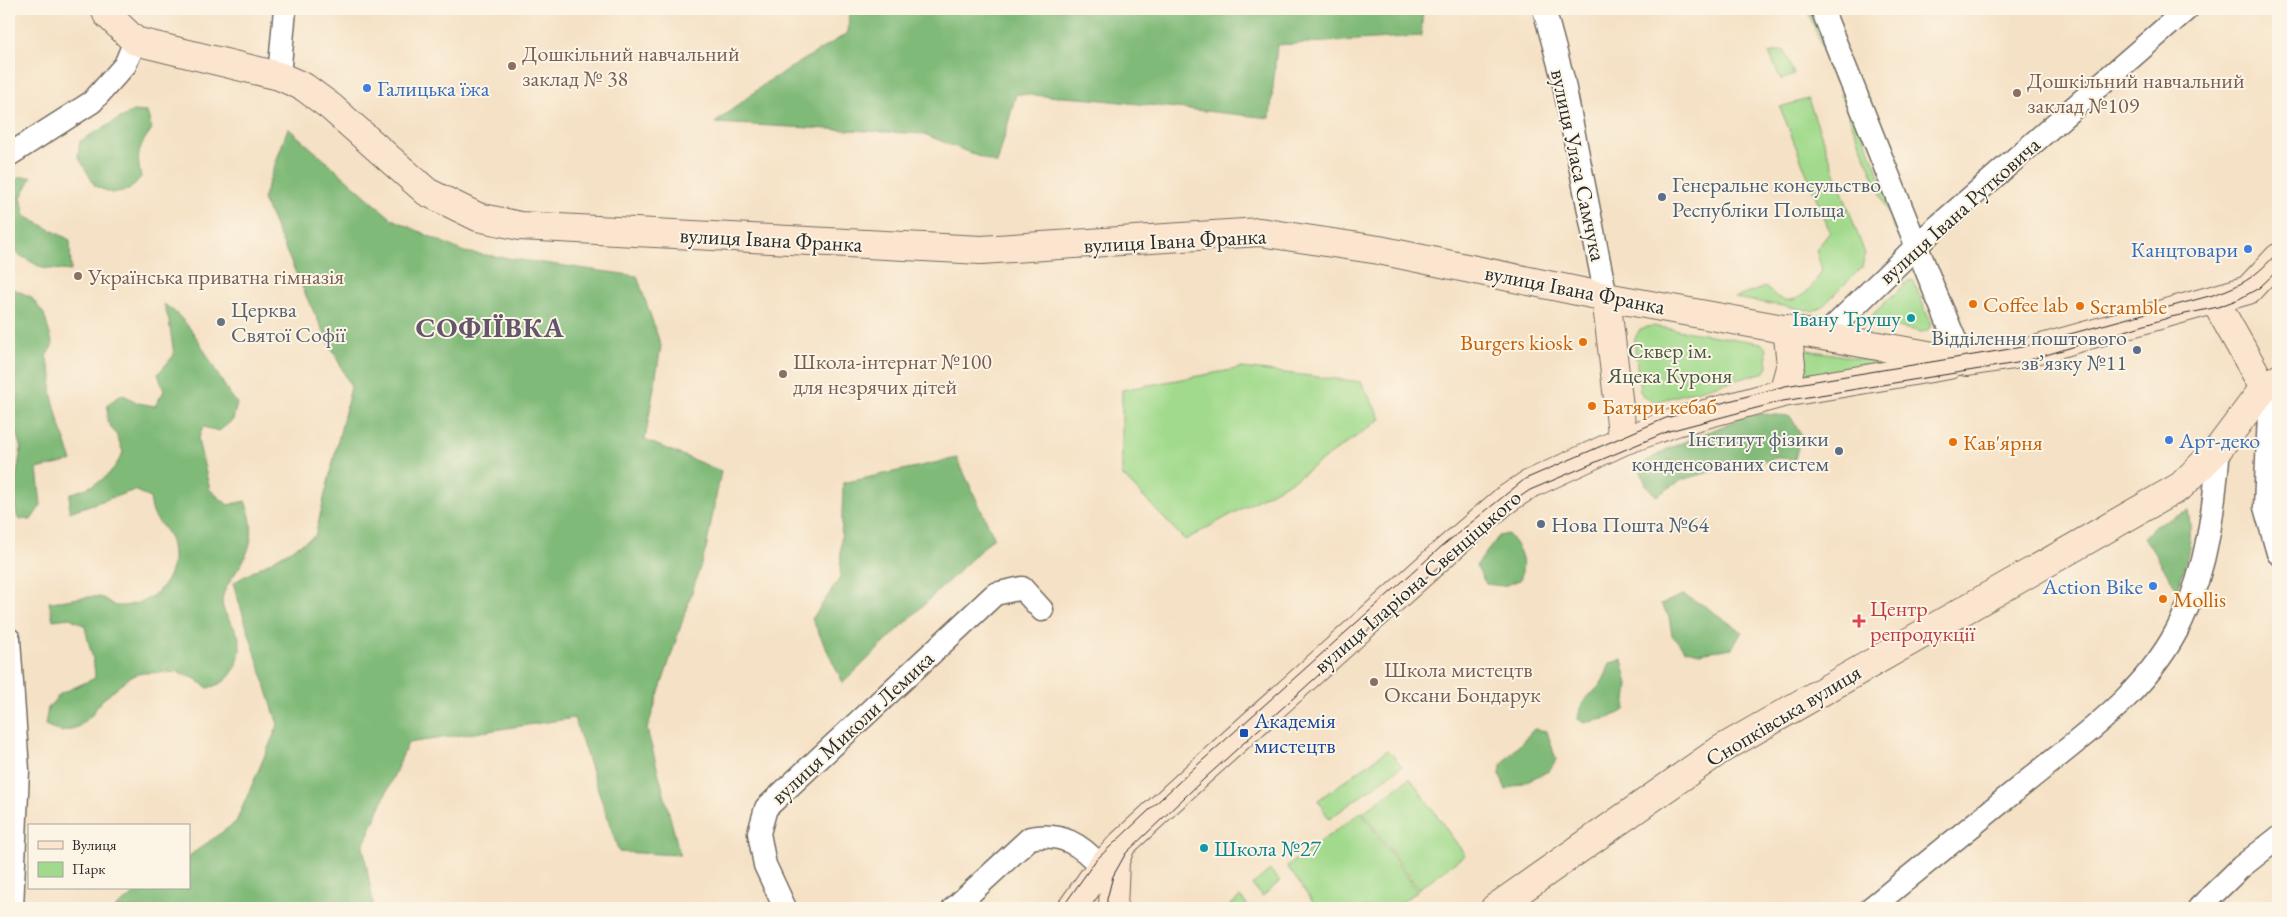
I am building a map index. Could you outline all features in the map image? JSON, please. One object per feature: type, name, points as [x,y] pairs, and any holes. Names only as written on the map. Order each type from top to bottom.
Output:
[{"type":"main road","points":[[105,9],[107,14],[135,41]]},
{"type":"main road","name":"вулиця Івана Франка","points":[[135,41],[279,76],[304,87],[332,107],[426,192],[478,216],[520,226],[981,250],[1260,232],[1378,250],[1606,297],[1967,362],[2021,354],[2215,301],[2248,290],[2278,258]]},
{"type":"main road","name":"вулиця Уласа Самчука","points":[[1606,297],[1623,441]]},
{"type":"main road","points":[[2215,301],[2271,384]]},
{"type":"main road","points":[[1784,393],[1791,364],[1787,329]]},
{"type":"main road","name":"вулиця Іларіона Свєнціцького","points":[[1072,908],[1101,867],[1122,844],[1445,552],[1504,501],[1528,485],[1623,441],[1676,422],[1784,393],[1967,362]]},
{"type":"main road","name":"Снопківська вулиця","points":[[1495,908],[1720,750],[2181,486],[2220,448],[2271,384]]},
{"type":"main road","points":[[1114,908],[1115,861],[1122,844]]},
{"type":"street","points":[[279,76],[285,9]]},
{"type":"street","name":"вулиця Уласа Самчука","points":[[1544,9],[1563,79],[1606,297]]},
{"type":"street","points":[[1822,9],[1917,248],[1956,342],[1967,362]]},
{"type":"street","name":"вулиця Івана Рутковича","points":[[1824,336],[1937,228],[2187,9]]},
{"type":"street","points":[[9,155],[92,102],[125,65],[135,41]]},
{"type":"street","points":[[2271,384],[2265,507],[2278,553]]},
{"type":"street","points":[[1871,908],[2114,711],[2160,659],[2182,621],[2199,575],[2210,535],[2220,448]]},
{"type":"street","name":"вулиця Миколи Лемика","points":[[785,908],[764,866],[759,833],[766,808],[995,594],[1022,588],[1042,610]]},
{"type":"street","points":[[9,639],[18,770],[12,908]]},
{"type":"street","points":[[954,908],[1030,838],[1043,835],[1062,837],[1087,852],[1101,867]]},
{"type":"street","points":[[2199,908],[2241,867],[2278,838]]},
{"type":"green space","points":[[849,9],[1423,9],[1421,36],[1277,45],[1270,118],[1092,99],[1016,94],[997,164],[924,134],[715,123],[767,82],[848,33]]},
{"type":"green space","points":[[1807,9],[1814,9],[1842,81],[1836,83]]},
{"type":"green space","points":[[1784,50],[1794,75],[1781,80],[1769,53]]},
{"type":"green space","points":[[1846,91],[1903,235],[1898,237],[1840,94]]},
{"type":"green space","points":[[1808,99],[1865,254],[1862,267],[1824,305],[1813,311],[1735,298],[1765,287],[1784,300],[1798,298],[1810,288],[1822,270],[1816,250],[1830,232],[1780,107]]},
{"type":"green space","points":[[133,111],[147,112],[152,129],[139,152],[141,177],[129,190],[111,193],[95,186],[78,156],[80,141]]},
{"type":"green space","points":[[288,128],[392,219],[464,252],[637,276],[661,346],[645,440],[721,471],[706,549],[647,729],[680,855],[619,852],[574,718],[408,743],[363,846],[374,908],[115,908],[140,890],[190,890],[190,855],[236,822],[278,725],[233,583],[315,536],[351,387],[307,298],[263,199]]},
{"type":"green space","points":[[19,177],[32,177],[21,197],[25,216],[70,240],[71,271],[42,268],[9,249],[9,187]]},
{"type":"green space","points":[[1913,280],[1931,324],[1929,329],[1922,332],[1872,322],[1873,314],[1908,281]]},
{"type":"green space","points":[[9,287],[31,297],[44,314],[53,345],[46,356],[52,375],[51,391],[72,461],[37,469],[41,505],[31,520],[18,519],[13,498],[21,449],[9,409]]},
{"type":"green space","points":[[164,304],[177,314],[197,338],[237,403],[233,420],[219,431],[203,427],[198,440],[210,490],[228,505],[245,501],[251,520],[251,538],[246,555],[226,589],[222,600],[225,612],[239,637],[240,651],[233,672],[228,678],[208,688],[194,678],[177,672],[142,673],[130,677],[101,701],[91,716],[78,727],[61,732],[45,725],[48,708],[60,694],[95,678],[95,671],[85,626],[70,618],[53,620],[49,602],[99,597],[116,606],[131,605],[152,596],[160,589],[167,580],[171,570],[173,558],[171,541],[154,515],[150,498],[135,490],[69,512],[70,494],[102,480],[113,469],[123,452],[117,436],[107,421],[108,404],[122,394],[138,403],[155,406],[164,391],[158,374],[174,355],[169,321]]},
{"type":"green space","name":"Сквер ім. Яцека Куроня","points":[[1652,326],[1761,343],[1766,348],[1768,366],[1765,372],[1654,402],[1644,397],[1640,391],[1634,340],[1640,329]]},
{"type":"green space","points":[[1801,349],[1889,363],[1800,378]]},
{"type":"green space","points":[[1242,368],[1361,382],[1381,419],[1297,478],[1185,540],[1122,475],[1122,390]]},
{"type":"green space","points":[[1763,414],[1790,416],[1801,434],[1795,459],[1778,458],[1713,471],[1682,480],[1656,496],[1646,485],[1639,466],[1667,449],[1735,421],[1740,416]]},
{"type":"green space","points":[[957,458],[994,537],[843,683],[812,619],[840,578],[843,483]]},
{"type":"green space","points":[[2188,511],[2190,541],[2184,570],[2177,589],[2144,537],[2155,526]]},
{"type":"green space","points":[[1508,534],[1521,555],[1522,573],[1520,580],[1503,586],[1486,584],[1476,566],[1499,536]]},
{"type":"green space","points":[[1683,595],[1705,606],[1742,632],[1732,648],[1699,653],[1684,649],[1672,635],[1669,617],[1661,604]]},
{"type":"green space","points":[[1622,660],[1628,684],[1625,710],[1609,718],[1584,723],[1578,719],[1584,700],[1602,682],[1610,663]]},
{"type":"green space","points":[[1534,729],[1547,731],[1556,760],[1549,771],[1506,790],[1500,775],[1501,765]]},
{"type":"green space","points":[[1388,750],[1402,766],[1329,819],[1318,800]]},
{"type":"green space","points":[[1410,778],[1465,855],[1418,889],[1363,812]]},
{"type":"green space","points":[[1361,812],[1417,891],[1394,908],[1317,908],[1287,866]]},
{"type":"green space","points":[[1270,870],[1280,881],[1262,897],[1252,885]]},
{"type":"green space","points":[[1240,897],[1250,908],[1227,908]]},
{"type":"tram line","points":[[1062,908],[1096,860],[1194,768],[1441,547],[1525,479],[1666,418],[1785,386],[2022,347],[2213,295],[2249,279],[2278,252]]},
{"type":"tram line","points":[[1107,908],[1107,899],[1113,876],[1126,853],[1204,779],[1450,556],[1508,505],[1530,490],[1669,431],[1783,401],[2023,362],[2171,317],[2218,307],[2239,299],[2259,288],[2278,270]]},
{"type":"place","name":"Дошкільний навчальний заклад № 38","points":[[512,66]]},
{"type":"place","name":"Галицька їжа","points":[[367,88]]},
{"type":"place","name":"Дошкільний навчальний заклад №109","points":[[2017,93]]},
{"type":"place","name":"Генеральне консульство Республіки Польща","points":[[1662,197]]},
{"type":"place","name":"Канцтовари","points":[[2248,249]]},
{"type":"place","name":"Українська приватна гімназія","points":[[78,276]]},
{"type":"place","name":"Coffee lab","points":[[1973,304]]},
{"type":"place","name":"Scramble","points":[[2080,306]]},
{"type":"place","name":"Івану Трушу","points":[[1911,318]]},
{"type":"place","name":"Церква Святої Софії","points":[[221,322]]},
{"type":"place","name":"Burgers kiosk","points":[[1583,342]]},
{"type":"place","name":"Відділення поштового зв’язку №11","points":[[2137,350]]},
{"type":"place","name":"Школа-інтернат №100 для незрячих дітей","points":[[783,374]]},
{"type":"place","name":"Батяри кебаб","points":[[1592,406]]},
{"type":"place","name":"Арт-деко","points":[[2169,440]]},
{"type":"place","name":"Кав'ярня","points":[[1953,442]]},
{"type":"place","name":"Інститут фізики конденсованих систем","points":[[1839,451]]},
{"type":"place","name":"Нова Пошта №64","points":[[1541,524]]},
{"type":"place","name":"Action Bike","points":[[2153,586]]},
{"type":"place","name":"Mollis","points":[[2163,599]]},
{"type":"place","name":"Центр репродукції","points":[[1859,621]]},
{"type":"place","name":"Школа мистецтв Оксани Бондарук","points":[[1374,682]]},
{"type":"place","name":"Академія мистецтв","points":[[1244,733]]},
{"type":"place","name":"Школа №27","points":[[1204,848]]},
{"type":"district","name":"СОФІЇВКА","points":[[490,327]]}]
